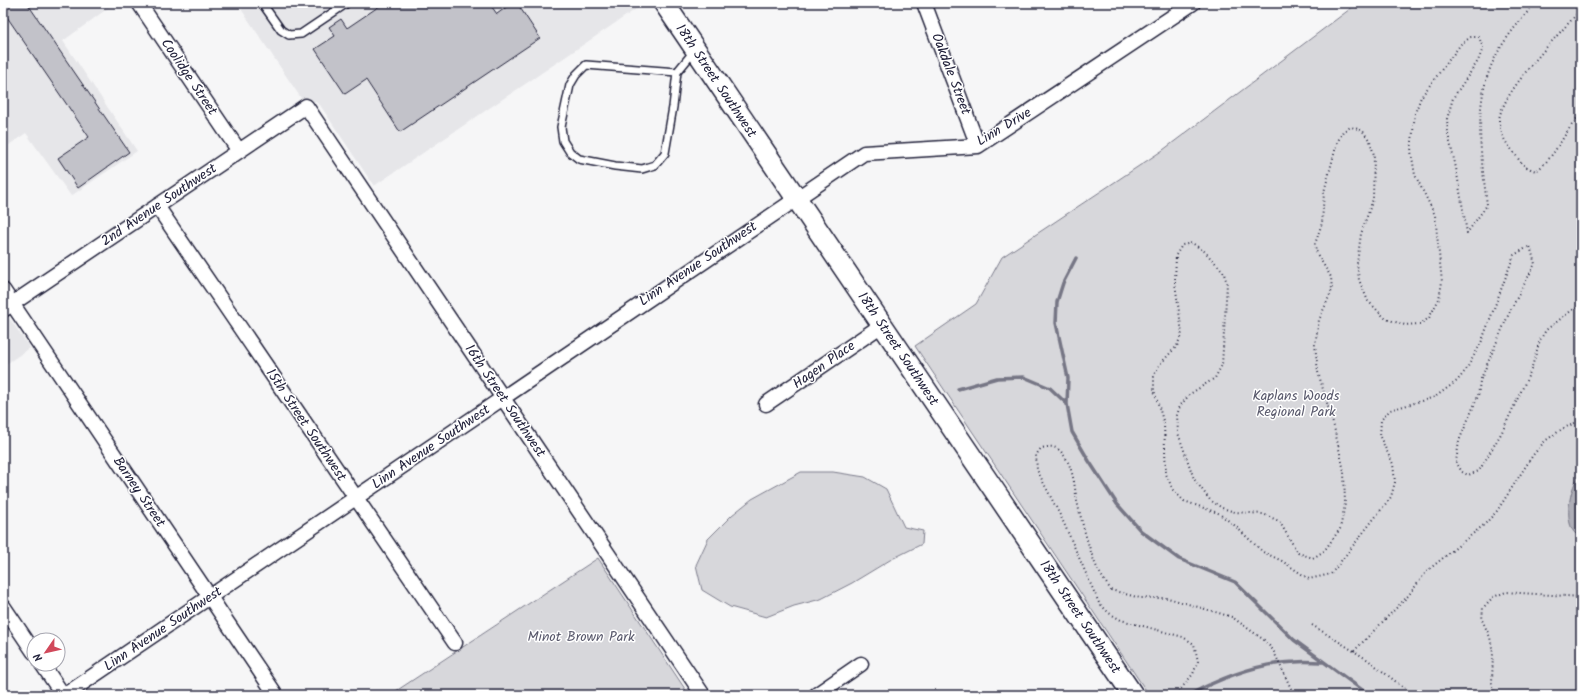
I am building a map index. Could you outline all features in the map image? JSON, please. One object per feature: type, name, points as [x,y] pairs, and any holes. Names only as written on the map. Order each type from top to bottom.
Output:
[{"type":"street","name":"Coolidge Street","points":[[139,3],[239,151]]},
{"type":"street","name":"18th Street Southwest","points":[[664,3],[1133,695]]},
{"type":"street","name":"Oakdale Street","points":[[924,3],[978,146]]},
{"type":"street","name":"Linn Drive","points":[[796,198],[864,153],[978,146],[1193,3]]},
{"type":"street","name":"2nd Avenue Southwest","points":[[8,307],[306,106]]},
{"type":"street","name":"16th Street Southwest","points":[[306,106],[704,695]]},
{"type":"street","name":"Linn Avenue Southwest","points":[[64,695],[796,198]]},
{"type":"street","name":"15th Street Southwest","points":[[158,206],[455,643]]},
{"type":"street","name":"Barney Street","points":[[3,290],[8,307],[210,597],[276,695]]},
{"type":"street","name":"Hagen Place","points":[[766,404],[882,325]]},
{"type":"street","points":[[3,606],[26,640]]},
{"type":"street","points":[[816,695],[862,664]]},
{"type":"street","points":[[48,672],[64,695]]},
{"type":"lane","points":[[262,3],[280,30],[289,35],[301,34],[347,3]]},
{"type":"lane","points":[[676,72],[586,65],[576,75],[570,85],[561,127],[563,141],[570,152],[579,160],[615,166],[642,169],[655,165],[665,153],[673,107],[676,72],[695,50]]},
{"type":"path","points":[[1535,3],[1511,31],[1497,53],[1484,83],[1480,107],[1480,146],[1487,205],[1467,233],[1456,168],[1448,134],[1447,119],[1454,98],[1478,61],[1483,48],[1479,37],[1471,37],[1461,44],[1421,97],[1415,113],[1411,151],[1415,175],[1435,215],[1442,282],[1439,299],[1429,318],[1420,324],[1405,325],[1386,319],[1368,301],[1359,280],[1357,263],[1361,234],[1373,199],[1374,155],[1370,141],[1362,130],[1350,127],[1343,131],[1336,143],[1324,192],[1322,223],[1315,244],[1317,254],[1331,277],[1332,290],[1319,320],[1315,346],[1318,372],[1334,427],[1344,471],[1346,504],[1340,529],[1324,551],[1313,558],[1298,553],[1279,521],[1263,514],[1235,512],[1222,508],[1210,500],[1194,479],[1178,433],[1177,416],[1180,406],[1190,394],[1215,378],[1222,365],[1227,283],[1223,271],[1204,251],[1192,243],[1182,245],[1176,255],[1175,283],[1182,333],[1177,346],[1159,364],[1154,377],[1154,390],[1164,424],[1166,474],[1173,490],[1184,501],[1218,513],[1233,524],[1263,552],[1282,561],[1309,579],[1330,574],[1391,497],[1395,482],[1392,464],[1380,437],[1381,420],[1390,410],[1434,397],[1457,381],[1466,370],[1481,342],[1514,255],[1530,246],[1535,264],[1510,311],[1480,380],[1478,396],[1459,441],[1456,462],[1462,472],[1468,475],[1479,471],[1502,432],[1530,370],[1540,340],[1546,330],[1571,310],[1581,305]]},
{"type":"path","points":[[1581,8],[1535,61],[1506,100],[1499,121],[1502,134],[1509,147],[1525,167],[1536,171],[1544,165],[1572,123],[1581,114]]},
{"type":"path","points":[[1354,651],[1408,596],[1427,570],[1485,524],[1496,511],[1533,455],[1545,441],[1562,429],[1581,420]]},
{"type":"path","points":[[1176,695],[1193,674],[1198,661],[1194,644],[1183,637],[1121,620],[1109,613],[1099,603],[1062,519],[1037,470],[1036,455],[1041,448],[1052,446],[1059,450],[1067,460],[1075,482],[1077,501],[1092,554],[1100,574],[1111,590],[1140,598],[1168,598],[1232,617],[1264,640],[1273,650],[1294,695]]},
{"type":"path","points":[[1495,695],[1492,683],[1493,653],[1490,637],[1482,620],[1483,608],[1493,597],[1506,592],[1581,597]]},
{"type":"path","points":[[1312,625],[1368,660],[1413,695]]},
{"type":"shaded area","points":[[3,3],[115,3],[63,41],[137,151],[71,196],[26,133],[3,149]]},
{"type":"shaded area","points":[[237,3],[645,3],[374,186],[320,105],[309,98],[301,98]]},
{"type":"shaded area","points":[[3,309],[30,348],[3,366]]},
{"type":"shaded area","points":[[1581,473],[1581,537],[1575,533],[1571,526],[1569,506],[1573,487]]},
{"type":"green space","name":"Kaplans Woods Regional Park","points":[[1358,3],[1581,3],[1581,695],[1149,695],[915,346],[976,304],[1002,257],[1163,150]]},
{"type":"green space","points":[[801,472],[833,472],[865,477],[886,489],[904,527],[923,531],[922,544],[890,560],[852,583],[821,599],[794,606],[766,617],[730,607],[702,590],[696,565],[708,539],[732,515],[752,499]]},
{"type":"green space","name":"Minot Brown Park","points":[[598,558],[689,695],[390,695]]},
{"type":"building","points":[[3,3],[27,3],[129,152],[78,188],[58,158],[89,137],[7,17],[3,20]]},
{"type":"building","points":[[384,3],[489,3],[497,14],[512,3],[517,3],[540,38],[400,132],[366,80],[345,94],[315,49],[335,36],[329,27],[341,19],[347,28]]},
{"type":"waterway","points":[[1076,258],[1063,283],[1057,302],[1056,323],[1068,378],[1067,404],[1072,432],[1117,504],[1141,531],[1179,559],[1235,582],[1294,640],[1369,695]]},
{"type":"waterway","points":[[958,389],[997,378],[1024,377],[1050,388],[1067,404]]},
{"type":"waterway","points":[[1189,695],[1227,677],[1254,668],[1281,663],[1323,662]]}]
